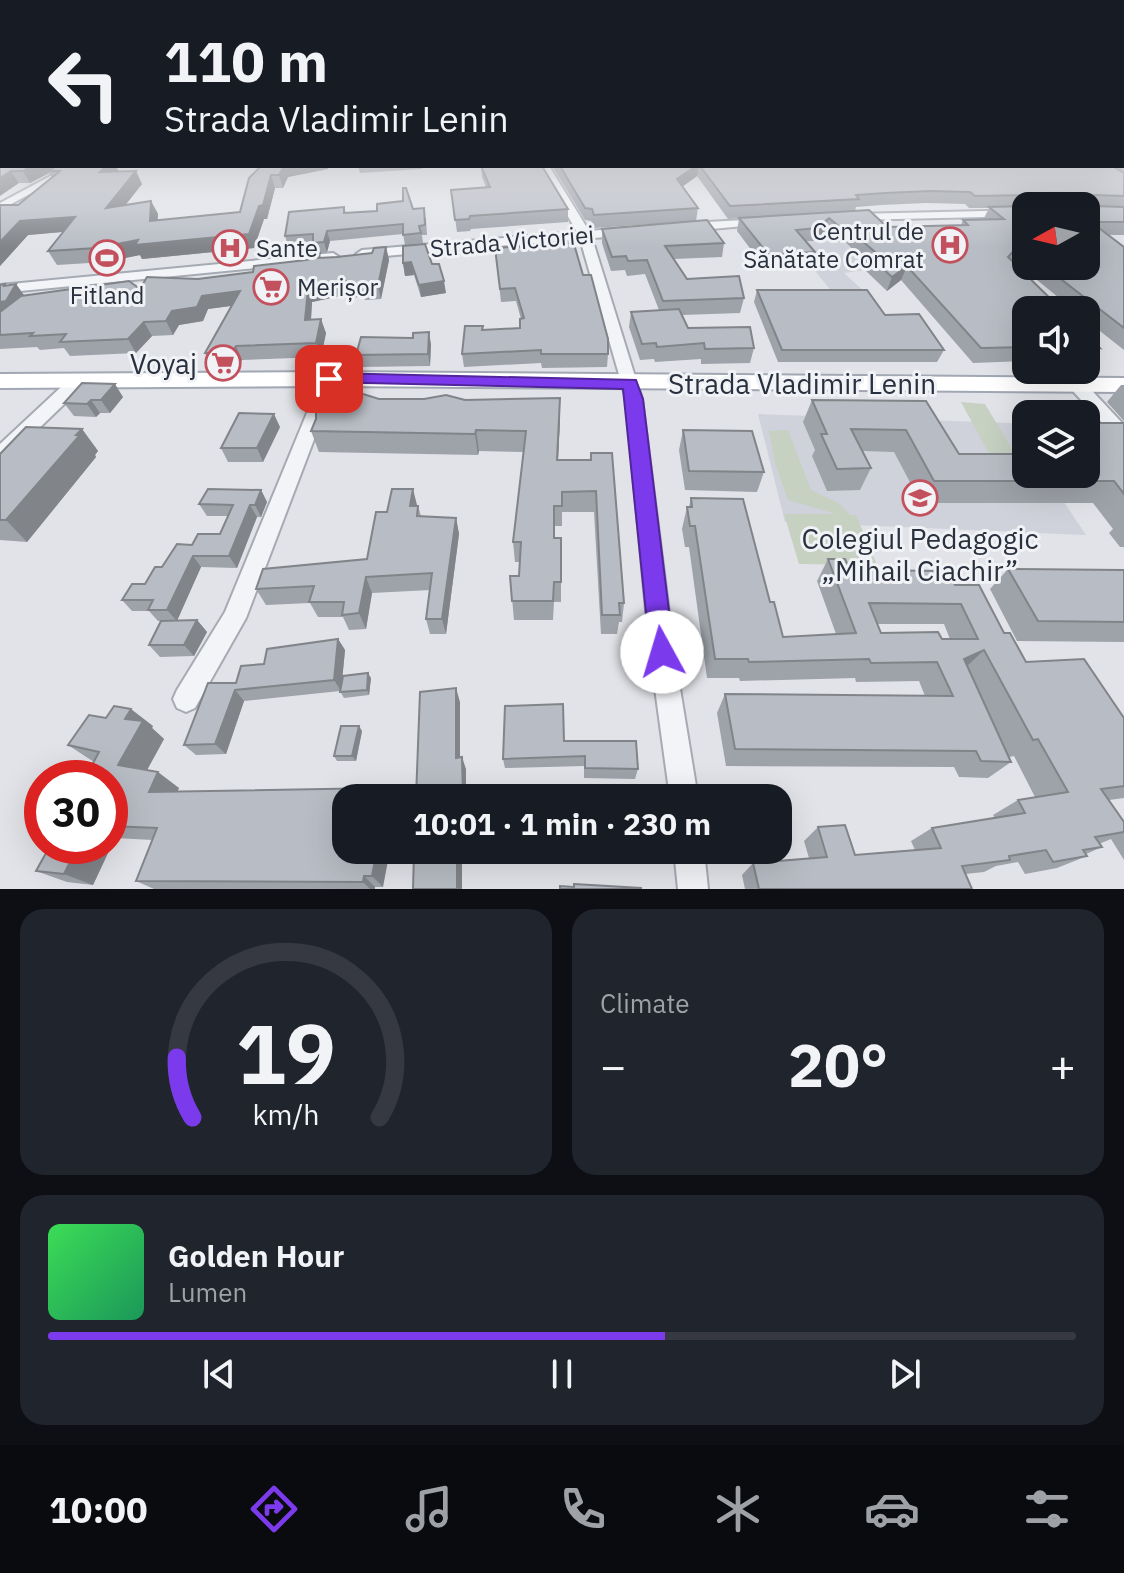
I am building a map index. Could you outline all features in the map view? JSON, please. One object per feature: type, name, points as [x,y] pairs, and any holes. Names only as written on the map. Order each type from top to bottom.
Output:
[{"type":"main road","name":"Strada Vladimir Lenin","points":[[0,381],[329,379],[1012,383]]},
{"type":"main road","name":"Strada Vladimir Lenin","points":[[1076,384],[1124,385]]},
{"type":"street","points":[[0,207],[73,168]]},
{"type":"street","points":[[545,168],[585,235],[634,399],[662,652],[682,784]]},
{"type":"street","points":[[838,218],[1012,213]]},
{"type":"street","points":[[677,227],[781,221]]},
{"type":"street","name":"Strada Victoriei","points":[[0,289],[631,231]]},
{"type":"street","points":[[0,455],[80,379]]},
{"type":"street","points":[[186,699],[234,618],[329,379]]},
{"type":"street","points":[[1076,384],[1124,436]]},
{"type":"street","points":[[690,864],[693,889]]},
{"type":"shaded area","points":[[832,230],[872,269],[844,273],[866,293],[833,293],[786,235]]},
{"type":"shaded area","name":"Colegiul Pedagogic „Mihail Ciachir”","points":[[758,414],[1011,423],[1012,488],[1054,488],[1086,535],[785,522]]},
{"type":"green space","points":[[961,402],[985,404],[1012,449],[1012,459],[991,457]]},
{"type":"green space","points":[[788,430],[811,490],[840,504],[850,515],[856,515],[877,565],[799,564],[784,514],[836,514],[788,500],[775,463],[769,431]]},
{"type":"building","points":[[0,168],[28,168],[11,171],[0,178]]},
{"type":"building","points":[[53,168],[104,168],[100,172],[136,171],[106,208],[151,201],[150,221],[240,212],[249,178],[259,168],[283,168],[279,175],[271,175],[263,205],[259,206],[249,234],[135,245],[138,240],[97,248],[48,251],[75,217],[20,221],[0,242],[0,205],[18,205],[60,171],[48,171]]},
{"type":"building","points":[[482,168],[543,168],[568,209],[470,216],[469,219],[455,220],[451,190],[490,187]]},
{"type":"building","points":[[561,168],[693,168],[677,179],[698,208],[594,215],[592,209],[585,208]]},
{"type":"building","points":[[702,168],[1115,168],[1124,173],[1124,196],[1100,195],[1100,192],[1012,192],[1012,195],[975,196],[970,192],[931,191],[856,195],[859,199],[730,206]]},
{"type":"building","points":[[403,188],[406,188],[413,209],[424,208],[425,225],[419,226],[421,233],[403,235],[403,224],[327,231],[324,242],[313,243],[313,234],[285,236],[289,212],[344,207],[344,213],[377,211],[377,204],[403,201]]},
{"type":"building","points":[[1012,206],[1012,253],[1008,257],[1012,261],[1012,280],[1031,280],[1048,296],[1012,296],[1012,347],[981,348],[907,266],[892,277],[871,258],[881,257],[848,229],[842,229],[829,218],[817,228],[796,230],[815,252],[776,255],[768,254],[739,218],[869,210],[887,227],[968,225],[963,220],[1004,219],[989,207]]},
{"type":"building","points":[[1100,206],[1124,207],[1124,222],[1100,222]]},
{"type":"building","points":[[707,220],[724,243],[665,246],[687,279],[739,276],[744,298],[663,301],[647,260],[628,261],[626,256],[612,257],[602,229]]},
{"type":"building","points":[[1100,229],[1124,247],[1124,328],[1100,309],[1100,296],[1083,296],[1062,280],[1100,280]]},
{"type":"building","points":[[425,244],[432,264],[439,264],[444,281],[419,285],[411,262],[403,263],[403,246]]},
{"type":"building","points":[[574,244],[583,275],[591,275],[608,339],[608,354],[541,354],[541,350],[462,354],[465,326],[483,326],[482,330],[520,328],[520,319],[524,318],[515,288],[500,289],[495,248]]},
{"type":"building","points":[[386,247],[378,286],[362,286],[363,282],[347,285],[346,281],[308,289],[305,320],[321,319],[316,343],[236,346],[231,353],[205,353],[240,291],[202,296],[197,307],[172,311],[166,321],[144,322],[128,339],[60,342],[66,334],[0,335],[0,312],[21,296],[129,281],[140,289],[147,277],[198,279],[253,272],[254,266],[311,259],[311,254],[320,253],[318,258],[337,257],[372,253],[374,248]]},
{"type":"building","points":[[16,284],[6,301],[0,302],[0,285]]},
{"type":"building","points":[[757,290],[867,290],[885,315],[919,314],[944,350],[782,350]]},
{"type":"building","points":[[679,309],[688,328],[750,327],[754,348],[705,349],[704,343],[657,347],[656,343],[642,344],[631,312]]},
{"type":"building","points":[[429,332],[428,354],[356,355],[361,337],[413,338],[413,333]]},
{"type":"building","points":[[82,383],[115,384],[101,400],[91,400],[87,404],[64,403]]},
{"type":"building","points":[[363,394],[379,399],[424,399],[446,395],[465,400],[560,398],[557,460],[591,460],[591,453],[612,453],[624,603],[619,603],[620,615],[602,615],[596,491],[562,492],[562,506],[554,506],[554,538],[561,538],[561,582],[554,582],[553,601],[512,601],[510,576],[519,576],[521,542],[513,542],[526,431],[476,430],[475,434],[311,431],[316,419],[316,407],[324,399],[343,399]]},
{"type":"building","points":[[812,400],[926,401],[959,454],[1012,454],[1012,481],[934,481],[906,430],[851,429],[871,468],[837,469],[821,434],[827,434]]},
{"type":"building","points":[[239,413],[274,414],[257,448],[221,448]]},
{"type":"building","points":[[1100,423],[1124,423],[1124,494],[1114,481],[1100,481]]},
{"type":"building","points":[[26,427],[82,429],[6,520],[0,520],[0,454]]},
{"type":"building","points":[[683,430],[752,431],[764,472],[689,471]]},
{"type":"building","points":[[208,489],[261,490],[255,505],[250,505],[229,556],[193,556],[167,610],[148,610],[153,600],[122,600],[132,584],[145,584],[155,567],[162,567],[177,544],[192,545],[198,534],[220,534],[233,505],[199,504]]},
{"type":"building","points":[[392,489],[413,489],[410,506],[418,506],[417,516],[456,518],[442,619],[426,619],[432,573],[366,577],[359,613],[342,615],[344,602],[309,602],[314,586],[256,589],[263,569],[367,559],[376,512],[387,512]]},
{"type":"building","points":[[691,498],[743,499],[770,602],[774,602],[783,637],[856,633],[828,559],[845,559],[850,570],[948,571],[955,585],[979,585],[1004,633],[1010,633],[1026,662],[1084,659],[1124,718],[1124,786],[1101,789],[1124,822],[1124,832],[1095,837],[1102,847],[1083,850],[1087,856],[1053,862],[1046,850],[1009,856],[1010,860],[962,866],[972,889],[759,889],[753,864],[792,864],[792,860],[827,857],[818,827],[845,825],[855,855],[941,848],[932,828],[1025,813],[1018,800],[1068,792],[1038,739],[1033,740],[984,650],[964,659],[1011,762],[981,761],[976,751],[735,749],[725,694],[953,696],[937,662],[871,663],[869,659],[749,662],[748,659],[715,659],[695,526],[690,526],[687,507],[692,507]],"holes":[[[869,603],[961,604],[978,639],[942,639],[938,632],[881,633]]]},
{"type":"building","points":[[1008,569],[1124,570],[1124,622],[1038,621]]},
{"type":"building","points":[[197,620],[184,645],[149,645],[161,621]]},
{"type":"building","points":[[338,639],[334,680],[235,690],[215,744],[184,745],[208,683],[236,683],[241,666],[264,664],[267,649]]},
{"type":"building","points":[[368,673],[367,690],[340,692],[343,676]]},
{"type":"building","points":[[456,688],[456,758],[462,757],[463,784],[417,784],[420,692]]},
{"type":"building","points":[[563,704],[564,741],[636,741],[638,769],[585,768],[585,756],[503,759],[505,706]]},
{"type":"building","points":[[114,706],[131,709],[125,719],[143,721],[121,760],[95,760],[99,752],[68,745],[89,715],[106,718]]},
{"type":"building","points":[[341,726],[359,726],[352,756],[334,756]]},
{"type":"building","points":[[128,767],[158,772],[149,792],[332,789],[332,864],[374,864],[372,876],[364,876],[363,882],[136,881],[157,828],[128,827]]},
{"type":"building","points":[[40,864],[69,864],[64,874],[36,871]]},
{"type":"building","points":[[414,864],[457,864],[457,889],[413,889]]},
{"type":"building","points":[[574,884],[641,889],[560,889],[560,886],[574,887]]},
{"type":"place","name":"Centrul de Sănătate Comrat","points":[[950,245]]},
{"type":"place","name":"Sante","points":[[230,248]]},
{"type":"place","name":"Fitland","points":[[107,258]]},
{"type":"place","name":"Merișor","points":[[271,287]]},
{"type":"place","name":"Voyaj","points":[[223,363]]},
{"type":"place","name":"Colegiul Pedagogic „Mihail Ciachir”","points":[[920,498]]},
{"type":"route","points":[[329,379],[630,383],[662,652]]}]
